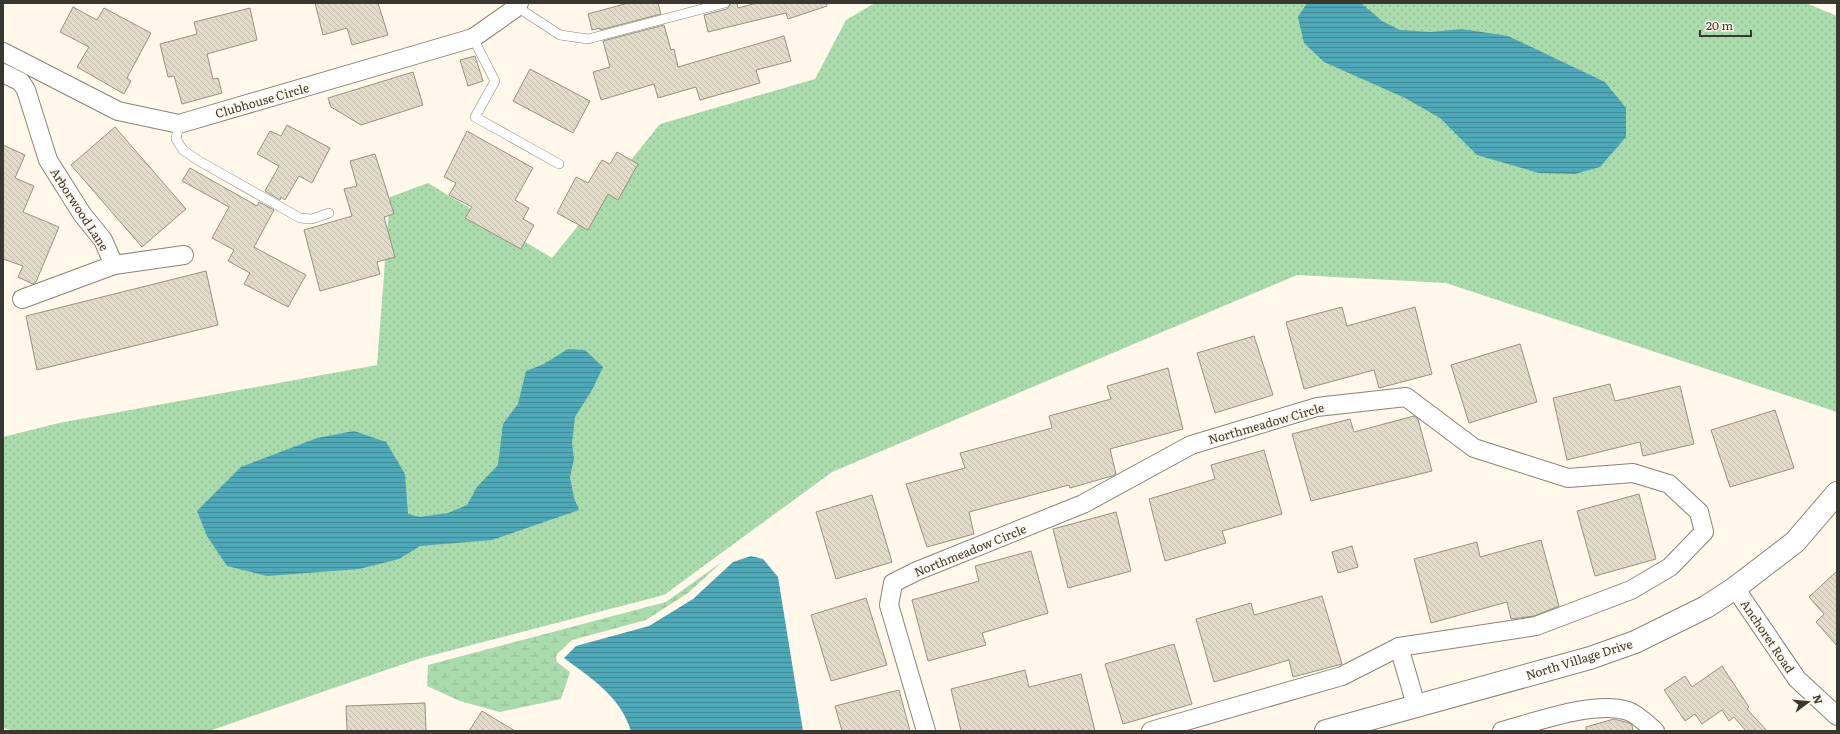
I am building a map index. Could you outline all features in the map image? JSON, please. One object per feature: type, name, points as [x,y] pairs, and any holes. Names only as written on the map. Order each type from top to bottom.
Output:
[{"type":"street","name":"Clubhouse Circle","points":[[3,52],[118,111],[180,124],[473,38],[518,5]]},
{"type":"street","name":"Arborwood Lane","points":[[3,73],[14,77],[21,82],[48,160],[82,214],[103,240],[114,266]]},
{"type":"street","name":"Arborwood Lane","points":[[22,299],[114,266],[184,255]]},
{"type":"street","name":"Northmeadow Circle","points":[[926,731],[889,605],[893,583],[917,571],[1083,504],[1191,445],[1317,407],[1406,397],[1474,448],[1568,478],[1633,473],[1669,484],[1699,512],[1704,532],[1670,567],[1631,590],[1536,626],[1399,647],[1342,676],[1150,731]]},
{"type":"street","name":"North Village Drive","points":[[1326,731],[1590,658],[1635,642],[1706,607],[1735,588],[1795,542],[1837,493]]},
{"type":"street","name":"Anchoret Road","points":[[1735,588],[1798,679],[1837,716]]},
{"type":"street","points":[[1399,647],[1416,706]]},
{"type":"street","points":[[1502,731],[1587,710],[1602,708],[1629,711],[1656,731]]},
{"type":"lane","points":[[518,5],[560,35],[588,39],[725,3]]},
{"type":"lane","points":[[473,38],[494,81],[475,117],[559,164]]},
{"type":"lane","points":[[180,124],[176,139],[183,150],[199,161],[300,218],[312,219],[329,213]]},
{"type":"green space","points":[[875,3],[1806,3],[1837,16],[1837,412],[1446,283],[1297,275],[832,472],[664,595],[418,659],[209,731],[16,731],[3,728],[3,437],[59,423],[377,365],[390,197],[428,183],[552,258],[660,124],[815,79],[846,20]]},
{"type":"green space","points":[[723,561],[688,593],[646,620],[572,640],[558,653],[556,657],[557,662],[570,672],[561,699],[500,712],[460,701],[427,686],[428,665],[666,602]]},
{"type":"water","points":[[1307,3],[1361,3],[1382,21],[1400,30],[1431,32],[1462,29],[1508,36],[1605,82],[1626,108],[1626,137],[1600,167],[1575,174],[1539,173],[1477,155],[1440,118],[1405,98],[1324,62],[1304,43],[1298,17]]},
{"type":"water","points":[[568,349],[585,350],[603,367],[592,390],[575,417],[572,443],[574,459],[570,477],[574,498],[579,510],[492,540],[420,546],[399,559],[359,569],[267,576],[227,566],[207,536],[197,511],[241,467],[317,438],[354,431],[386,442],[405,474],[408,514],[420,517],[448,513],[467,505],[477,487],[498,465],[503,424],[518,404],[526,371],[544,364]]},
{"type":"water","points":[[751,556],[763,559],[778,577],[803,731],[631,731],[620,708],[604,689],[564,658],[576,646],[649,626],[693,599],[733,562]]},
{"type":"building","points":[[315,3],[378,3],[388,35],[352,45],[347,28],[323,35]]},
{"type":"building","points":[[628,3],[658,3],[661,14],[600,30],[600,28],[592,30],[588,14]]},
{"type":"building","points":[[731,3],[737,3],[738,8],[757,3],[827,3],[827,6],[788,19],[786,13],[708,32],[704,15],[727,9]]},
{"type":"building","points":[[73,7],[97,20],[104,8],[151,33],[127,78],[131,81],[124,94],[77,67],[89,47],[60,32]]},
{"type":"building","points":[[250,8],[257,40],[207,54],[213,79],[218,78],[222,93],[182,104],[174,76],[168,77],[160,44],[197,34],[194,22]]},
{"type":"building","points":[[664,25],[671,50],[674,49],[678,67],[784,36],[791,61],[756,70],[760,83],[700,100],[696,87],[658,98],[654,84],[601,100],[593,72],[610,67],[603,41]]},
{"type":"building","points":[[475,56],[483,81],[468,86],[460,60]]},
{"type":"building","points":[[530,69],[590,101],[573,133],[513,101]]},
{"type":"building","points":[[413,72],[423,105],[361,125],[331,107],[328,98]]},
{"type":"building","points":[[287,125],[330,148],[312,183],[299,176],[285,200],[281,197],[280,200],[265,191],[279,166],[257,154],[270,131],[281,136]]},
{"type":"building","points":[[115,127],[186,209],[142,247],[71,165]]},
{"type":"building","points":[[467,131],[533,168],[515,200],[529,208],[523,219],[534,225],[521,249],[465,218],[472,207],[449,195],[456,183],[444,177]]},
{"type":"building","points":[[3,145],[25,155],[15,178],[34,186],[23,212],[59,227],[36,282],[33,284],[18,277],[23,266],[3,259]]},
{"type":"building","points":[[617,152],[638,164],[618,200],[608,194],[588,230],[557,213],[576,177],[588,183],[602,160],[610,164]]},
{"type":"building","points":[[375,154],[394,214],[384,217],[395,257],[377,262],[380,274],[320,291],[304,230],[352,216],[344,189],[357,186],[350,161]]},
{"type":"building","points":[[190,168],[257,206],[259,202],[274,210],[254,247],[306,275],[288,307],[244,284],[250,273],[228,261],[234,250],[212,238],[229,207],[182,181]]},
{"type":"building","points":[[206,271],[218,325],[37,370],[26,316]]},
{"type":"building","points":[[1342,307],[1347,326],[1415,307],[1432,374],[1379,388],[1374,370],[1304,389],[1286,322]]},
{"type":"building","points":[[1254,336],[1273,395],[1215,413],[1197,353]]},
{"type":"building","points":[[1520,344],[1537,402],[1469,423],[1451,365]]},
{"type":"building","points":[[1168,368],[1183,429],[1110,449],[1116,474],[1112,476],[1070,488],[1069,485],[969,512],[974,534],[927,547],[906,484],[965,468],[960,453],[1052,428],[1049,416],[1111,399],[1107,386]]},
{"type":"building","points":[[1610,384],[1615,401],[1680,386],[1694,444],[1643,456],[1640,442],[1567,460],[1553,398]]},
{"type":"building","points":[[1775,410],[1794,468],[1730,487],[1711,430]]},
{"type":"building","points":[[1414,416],[1418,419],[1432,471],[1311,501],[1292,434],[1350,419],[1354,432]]},
{"type":"building","points":[[1264,450],[1282,514],[1222,531],[1226,543],[1165,561],[1149,499],[1215,479],[1211,465]]},
{"type":"building","points":[[1639,494],[1656,559],[1595,576],[1577,511]]},
{"type":"building","points":[[872,495],[892,562],[836,579],[816,512]]},
{"type":"building","points":[[1116,512],[1131,571],[1068,588],[1053,529]]},
{"type":"building","points":[[1541,540],[1559,606],[1534,616],[1511,619],[1507,602],[1431,623],[1414,559],[1477,542],[1480,557]]},
{"type":"building","points":[[1352,546],[1358,567],[1338,573],[1332,552]]},
{"type":"building","points":[[1031,551],[1048,613],[982,633],[986,645],[928,661],[912,600],[979,581],[975,566]]},
{"type":"building","points":[[1837,571],[1837,646],[1816,622],[1824,614],[1809,597]]},
{"type":"building","points":[[1322,596],[1342,664],[1293,677],[1289,660],[1214,682],[1196,619],[1251,603],[1254,615]]},
{"type":"building","points":[[866,598],[887,665],[831,681],[811,615]]},
{"type":"building","points":[[1174,644],[1192,704],[1123,724],[1105,664]]},
{"type":"building","points":[[1722,666],[1749,707],[1747,709],[1767,731],[1746,731],[1734,717],[1729,721],[1722,710],[1702,724],[1695,714],[1685,721],[1664,690],[1685,676],[1692,687]]},
{"type":"building","points":[[1025,670],[1029,687],[1081,674],[1095,731],[961,731],[951,689]]},
{"type":"building","points":[[899,690],[910,731],[842,731],[835,706]]},
{"type":"building","points":[[425,703],[426,731],[347,731],[346,706]]},
{"type":"building","points":[[482,711],[515,731],[469,731]]},
{"type":"building","points":[[1614,719],[1629,723],[1632,725],[1633,731],[1586,731],[1586,727]]}]
